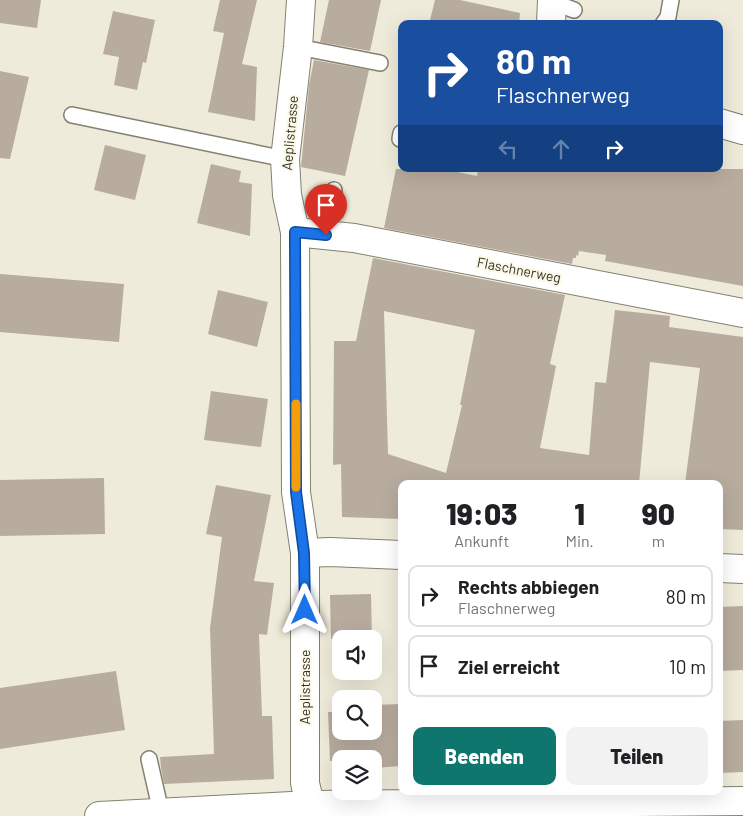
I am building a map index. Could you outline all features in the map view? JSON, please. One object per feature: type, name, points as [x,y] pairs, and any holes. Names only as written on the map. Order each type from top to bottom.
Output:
[{"type":"street","name":"Aeplistrasse","points":[[301,0],[298,47],[285,159],[287,195],[295,232],[296,492],[304,553],[305,783],[313,811]]},
{"type":"street","points":[[723,124],[743,130]]},
{"type":"street","name":"Flaschnerweg","points":[[295,232],[354,238],[743,313]]},
{"type":"street","points":[[304,553],[330,552],[398,555]]},
{"type":"street","points":[[723,568],[743,570]]},
{"type":"street","points":[[99,816],[161,812],[541,810],[743,802]]},
{"type":"lane","points":[[666,20],[671,0]]},
{"type":"lane","points":[[298,47],[380,63]]},
{"type":"lane","points":[[72,114],[285,159]]},
{"type":"lane","points":[[326,235],[334,190]]},
{"type":"lane","points":[[149,759],[161,812]]},
{"type":"building","points":[[0,0],[41,0],[37,28],[0,23]]},
{"type":"building","points":[[220,0],[257,0],[242,64],[257,67],[255,121],[208,112],[224,33],[213,31]]},
{"type":"building","points":[[329,0],[381,0],[370,51],[320,42]]},
{"type":"building","points":[[435,0],[460,0],[520,13],[519,20],[430,20]]},
{"type":"building","points":[[113,11],[155,20],[146,63],[143,62],[137,90],[114,85],[119,57],[103,54]]},
{"type":"building","points":[[314,60],[369,70],[345,176],[301,167],[309,85]]},
{"type":"building","points":[[0,71],[29,77],[10,159],[0,158]]},
{"type":"building","points":[[105,145],[146,155],[135,200],[94,190]]},
{"type":"building","points":[[211,164],[241,171],[239,182],[252,184],[250,236],[197,223]]},
{"type":"building","points":[[396,169],[398,169],[398,172],[458,172],[477,176],[478,172],[723,172],[723,169],[743,169],[743,286],[605,261],[606,255],[579,251],[578,256],[576,255],[576,258],[573,258],[572,264],[384,228]]},
{"type":"building","points":[[373,258],[565,295],[550,364],[556,366],[540,448],[589,455],[595,382],[606,383],[615,310],[670,316],[669,327],[743,337],[743,530],[723,529],[723,480],[686,480],[700,368],[650,362],[639,480],[398,480],[398,519],[342,517],[341,464],[333,465],[334,341],[356,341]],"holes":[[[384,311],[475,330],[460,405],[462,405],[446,473],[388,454]]]},
{"type":"building","points":[[0,274],[124,284],[119,342],[0,332]]},
{"type":"building","points":[[218,290],[268,302],[257,347],[208,334]]},
{"type":"building","points":[[211,391],[268,399],[261,447],[204,440]]},
{"type":"building","points":[[104,478],[105,534],[0,536],[0,480]]},
{"type":"building","points":[[216,485],[271,495],[254,581],[274,583],[267,635],[259,634],[262,716],[272,716],[274,779],[164,784],[160,757],[214,754],[210,628],[222,537],[206,534]]},
{"type":"building","points":[[371,594],[372,630],[332,630],[331,639],[330,595]]},
{"type":"building","points":[[743,606],[743,670],[723,671],[723,607]]},
{"type":"building","points":[[116,671],[125,730],[0,749],[0,688]]},
{"type":"building","points":[[398,704],[398,766],[382,767],[382,750],[332,750],[332,761],[330,761],[328,712],[332,712],[332,740],[382,740],[382,705]]},
{"type":"building","points":[[743,720],[743,772],[723,773],[723,721]]},
{"type":"slow traffic","points":[[296,404],[296,487]]},
{"type":"route","points":[[305,610],[304,553],[296,492],[295,232],[326,235]]}]
